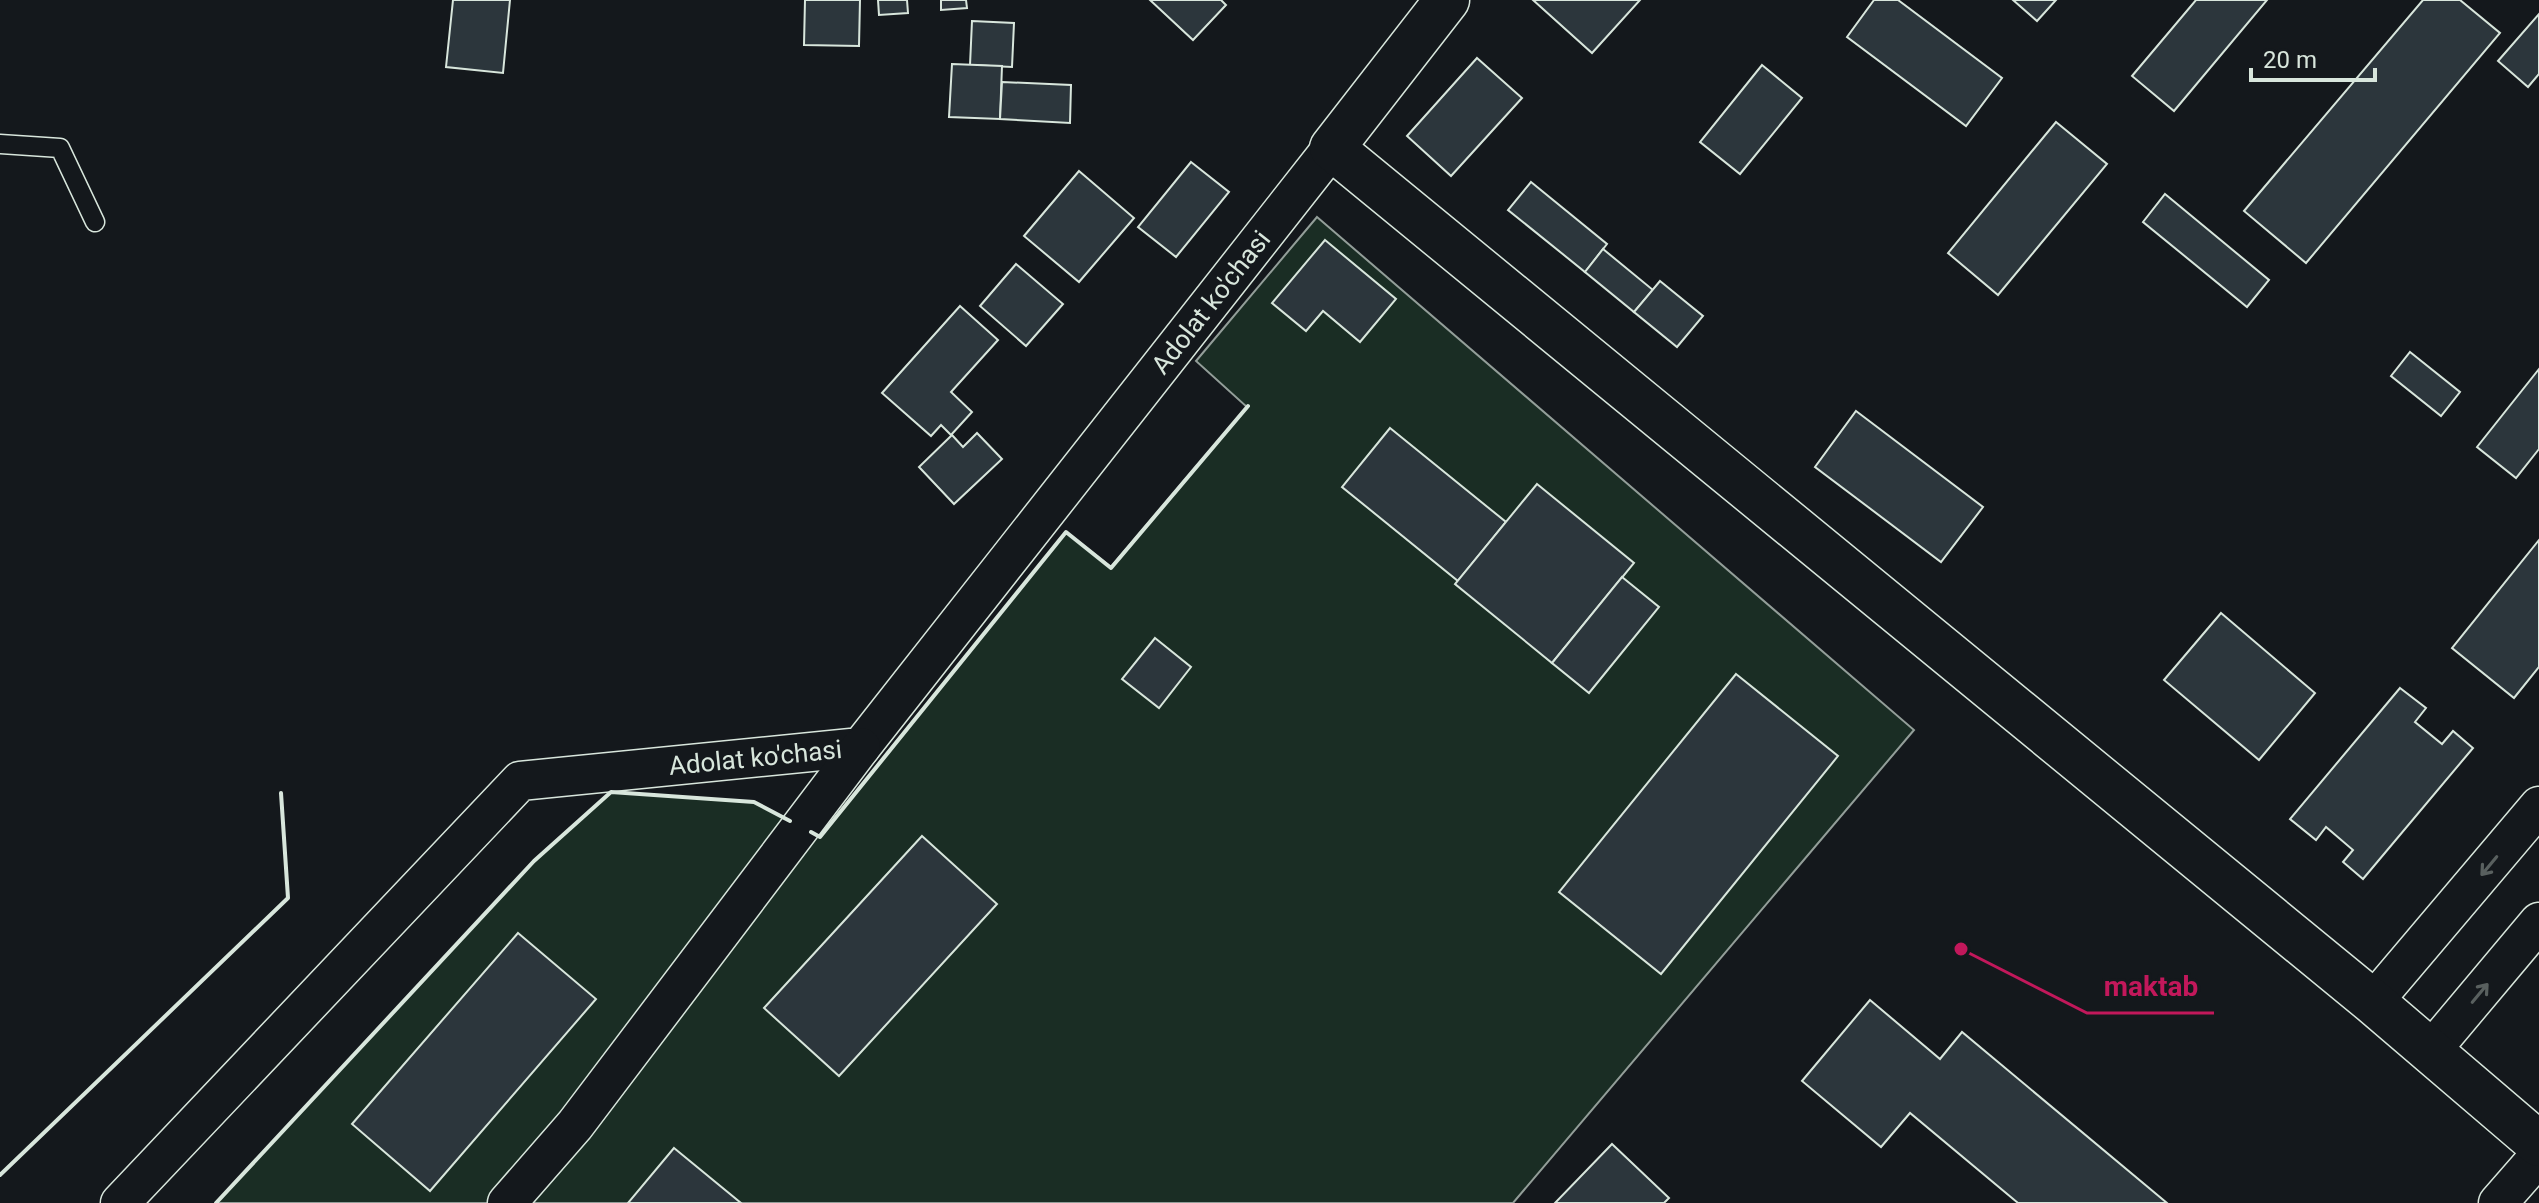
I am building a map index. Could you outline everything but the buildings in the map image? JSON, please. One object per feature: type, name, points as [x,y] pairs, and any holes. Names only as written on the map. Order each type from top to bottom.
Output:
[{"type":"street","points":[[1447,0],[1332,148],[2373,1002],[2539,1144]]},
{"type":"street","name":"Adolat ko'chasi","points":[[120,1203],[520,781],[861,747],[1332,148]]},
{"type":"street","points":[[507,1203],[575,1125],[861,747]]},
{"type":"street","points":[[2373,1002],[2539,806]]},
{"type":"street","points":[[2429,1053],[2539,922]]},
{"type":"street","points":[[2498,1203],[2539,1156]]},
{"type":"lane","points":[[0,144],[60,148],[95,222]]},
{"type":"green space","points":[[1317,217],[1914,730],[1513,1203],[216,1203],[534,861],[611,792],[754,802],[820,837],[1066,532],[1111,567],[1247,407],[1196,361]]},
{"type":"wall","points":[[811,832],[820,837],[1066,532],[1111,568],[1248,406]]},
{"type":"wall","points":[[216,1203],[534,861],[611,792],[754,802],[790,821]]},
{"type":"wall","points":[[0,1175],[288,898],[281,793]]},
{"type":"place","name":"maktab","points":[[1961,949]]}]
